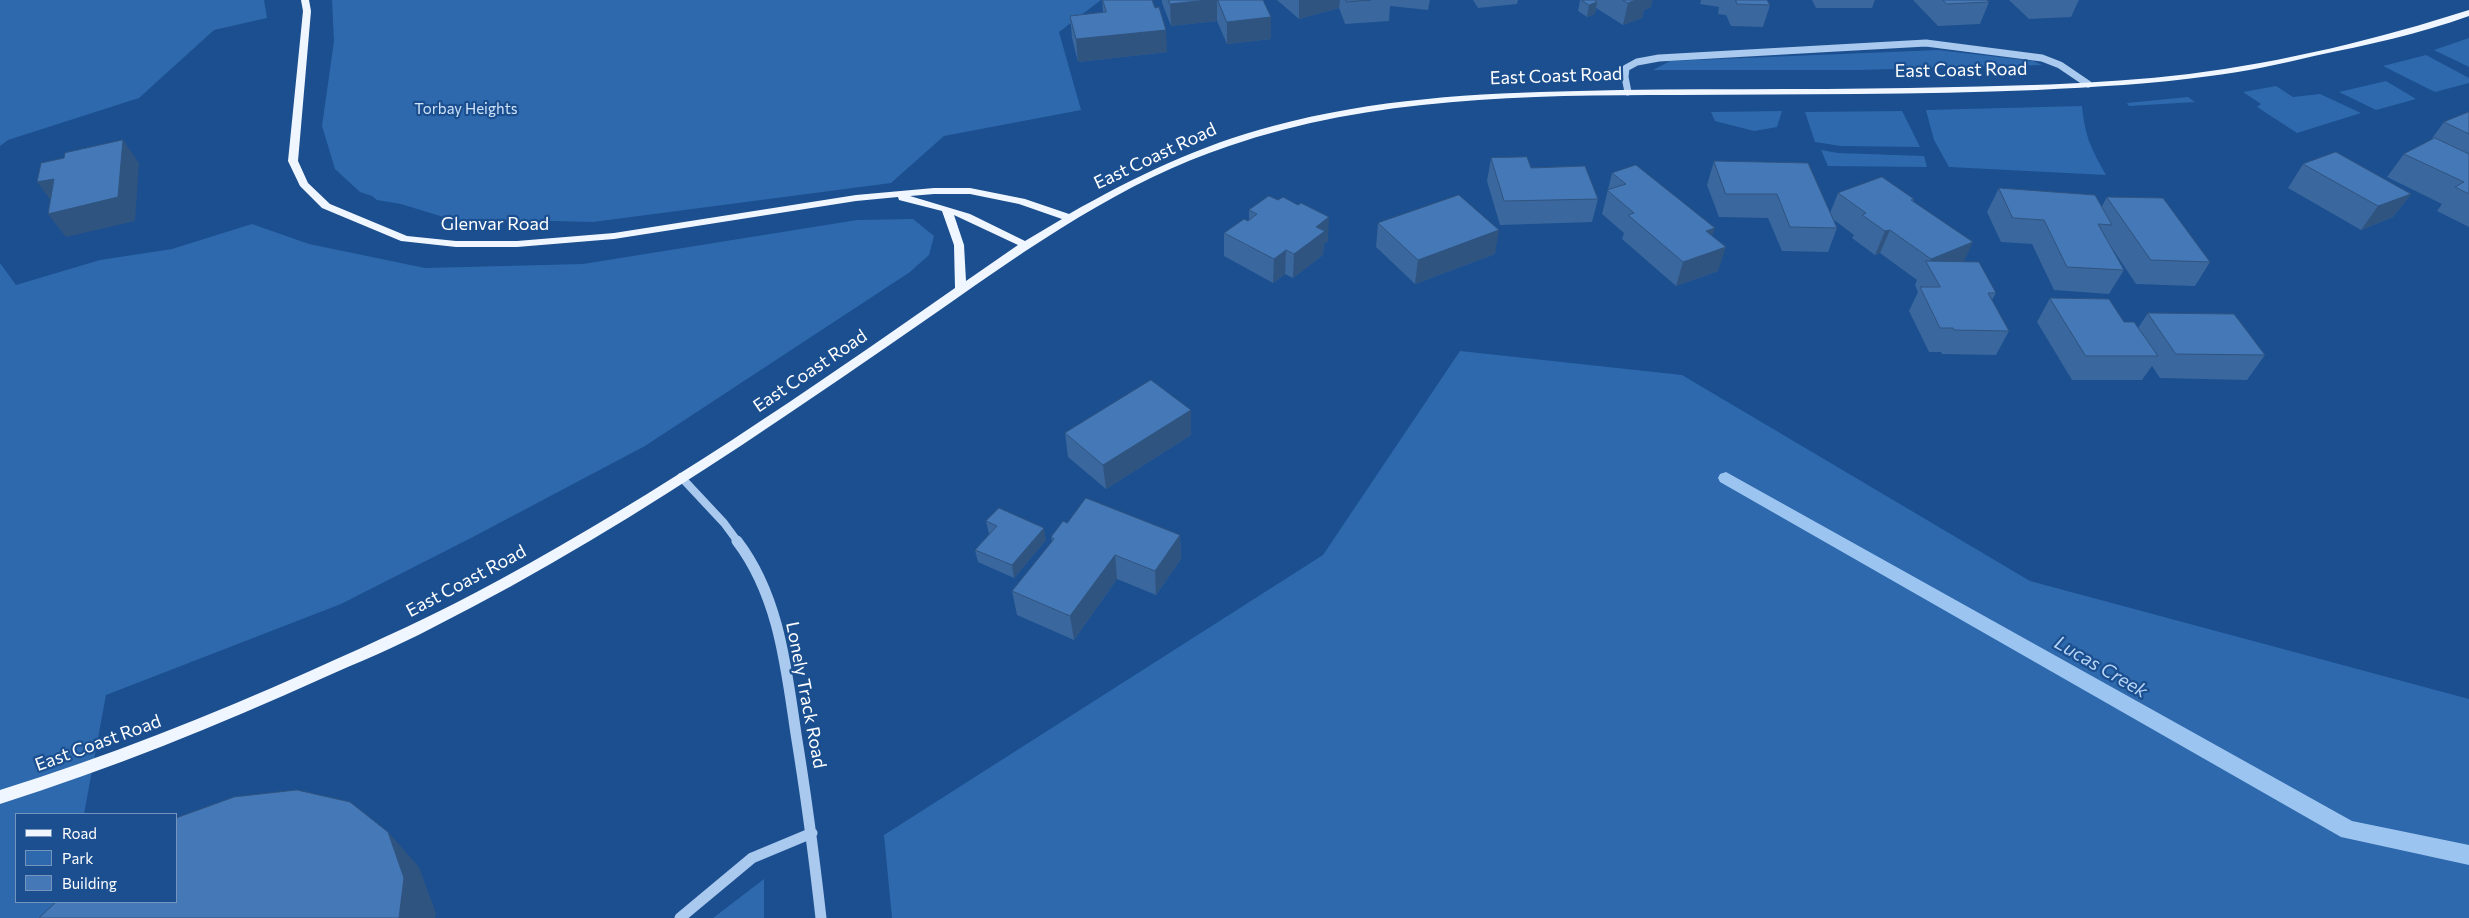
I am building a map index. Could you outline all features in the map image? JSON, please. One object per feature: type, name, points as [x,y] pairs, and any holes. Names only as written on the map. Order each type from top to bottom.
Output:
[{"type":"main road","name":"Glenvar Road","points":[[306,0],[307,11],[293,161],[304,184],[326,206],[405,240],[456,244],[517,244],[614,236],[885,195],[934,191],[970,191],[1021,201],[1070,218]]},
{"type":"main road","name":"East Coast Road","points":[[0,797],[148,747],[294,685],[429,624],[565,548],[761,428],[1025,246],[1070,218],[1189,158],[1224,144],[1309,121],[1368,109],[1483,96],[1628,92],[1906,90],[2088,84],[2161,79],[2254,66],[2396,36],[2469,13]]},
{"type":"main road","name":"Glenvar Road","points":[[885,195],[947,209],[997,229],[1025,246]]},
{"type":"main road","points":[[947,209],[959,245],[961,290]]},
{"type":"street","points":[[1628,92],[1624,77],[1626,68],[1637,62],[1659,58],[1926,43],[2042,58],[2060,65],[2088,84]]},
{"type":"street","name":"Lonely Track Road","points":[[681,477],[724,523],[754,562],[781,637],[812,833],[821,918]]},
{"type":"street","points":[[680,918],[752,858],[812,833]]},
{"type":"green space","points":[[0,0],[264,0],[267,18],[214,30],[139,98],[8,140],[0,146]]},
{"type":"green space","name":"Torbay Heights","points":[[332,0],[1101,0],[1059,32],[1081,110],[944,136],[891,183],[593,222],[453,220],[401,204],[377,200],[360,192],[335,169],[322,126],[334,41]]},
{"type":"green space","points":[[2469,38],[2469,67],[2434,50]]},
{"type":"green space","points":[[1938,50],[2033,61],[2042,65],[1858,70],[1653,70],[1670,61]]},
{"type":"green space","points":[[2426,55],[2469,78],[2469,83],[2435,92],[2383,66]]},
{"type":"green space","points":[[2386,81],[2416,99],[2376,110],[2339,92]]},
{"type":"green space","points":[[2276,86],[2293,97],[2320,94],[2361,113],[2297,133],[2257,107],[2261,104],[2243,92]]},
{"type":"green space","points":[[2188,97],[2195,102],[2129,106],[2127,103]]},
{"type":"green space","points":[[2082,106],[2090,142],[2106,175],[1949,167],[1934,140],[1926,110]]},
{"type":"green space","points":[[1782,111],[1777,127],[1754,131],[1715,121],[1711,112]]},
{"type":"green space","points":[[1902,111],[1920,147],[1841,146],[1815,142],[1805,112]]},
{"type":"green space","points":[[1821,150],[1838,153],[1924,156],[1927,167],[1828,166]]},
{"type":"green space","points":[[913,219],[934,236],[929,255],[910,272],[645,446],[341,604],[106,695],[84,813],[15,813],[15,903],[68,903],[65,918],[0,918],[0,263],[16,285],[100,260],[172,249],[252,224],[309,244],[425,268],[583,264],[857,220]]},
{"type":"green space","points":[[1460,351],[1682,375],[2030,581],[2469,699],[2469,918],[892,918],[884,835],[1323,555]]},
{"type":"green space","points":[[764,879],[764,918],[713,918]]},
{"type":"building","points":[[1103,0],[1152,0],[1155,8],[1159,7],[1166,30],[1076,39],[1070,16],[1106,12]]},
{"type":"building","points":[[1169,0],[1208,0],[1170,4]]},
{"type":"building","points":[[1218,0],[1263,0],[1271,17],[1227,22]]},
{"type":"building","points":[[1346,0],[1371,0],[1347,2]]},
{"type":"building","points":[[1582,0],[1594,0],[1597,2],[1589,5]]},
{"type":"building","points":[[1623,0],[1636,0],[1628,3]]},
{"type":"building","points":[[1736,0],[1767,0],[1770,5],[1737,4]]},
{"type":"building","points":[[1943,0],[1987,0],[1989,2],[1947,4]]},
{"type":"building","points":[[2469,112],[2469,134],[2444,122]]},
{"type":"building","points":[[2435,138],[2469,154],[2469,194],[2455,187],[2464,182],[2404,154]]},
{"type":"building","points":[[123,140],[118,197],[48,214],[54,179],[37,182],[41,163],[64,158],[65,153]]},
{"type":"building","points":[[2336,152],[2411,194],[2378,206],[2303,164]]},
{"type":"building","points":[[1527,157],[1531,168],[1585,166],[1598,199],[1504,201],[1491,158]]},
{"type":"building","points":[[1714,161],[1808,163],[1837,228],[1790,227],[1777,194],[1726,194]]},
{"type":"building","points":[[1636,165],[1715,228],[1706,231],[1726,247],[1683,262],[1628,215],[1634,213],[1607,190],[1626,184],[1612,173]]},
{"type":"building","points":[[1882,177],[1914,199],[1911,200],[1973,242],[1931,259],[1890,230],[1885,231],[1862,215],[1866,213],[1838,193]]},
{"type":"building","points":[[1999,188],[2095,195],[2112,225],[2098,224],[2124,270],[2067,267],[2044,220],[2013,218]]},
{"type":"building","points":[[1459,195],[1499,230],[1418,260],[1378,223]]},
{"type":"building","points":[[1269,196],[1278,200],[1283,197],[1298,205],[1301,203],[1329,217],[1316,227],[1325,231],[1294,254],[1286,250],[1274,259],[1224,233],[1244,219],[1248,221],[1257,214],[1249,210]]},
{"type":"building","points":[[2107,197],[2163,198],[2210,262],[2151,260]]},
{"type":"building","points":[[1926,261],[1979,262],[1996,293],[1988,293],[2009,331],[1940,328],[1920,287],[1940,287]]},
{"type":"building","points":[[2050,298],[2109,299],[2124,322],[2134,322],[2158,356],[2086,356]]},
{"type":"building","points":[[2148,313],[2234,314],[2265,355],[2176,354]]},
{"type":"building","points":[[1151,380],[1191,410],[1103,465],[1065,433]]},
{"type":"building","points":[[1086,498],[1180,535],[1155,571],[1115,555],[1070,616],[1012,591],[1054,539],[1051,537],[1063,521],[1067,523]]},
{"type":"building","points":[[999,508],[1044,528],[1012,565],[975,550],[997,526],[986,521]]},
{"type":"building","points":[[297,790],[350,802],[388,832],[404,878],[399,918],[39,918],[55,903],[178,903],[178,817],[234,797]]},
{"type":"waterway","name":"Lucas Creek","points":[[1726,478],[2348,830],[2469,855]]}]
